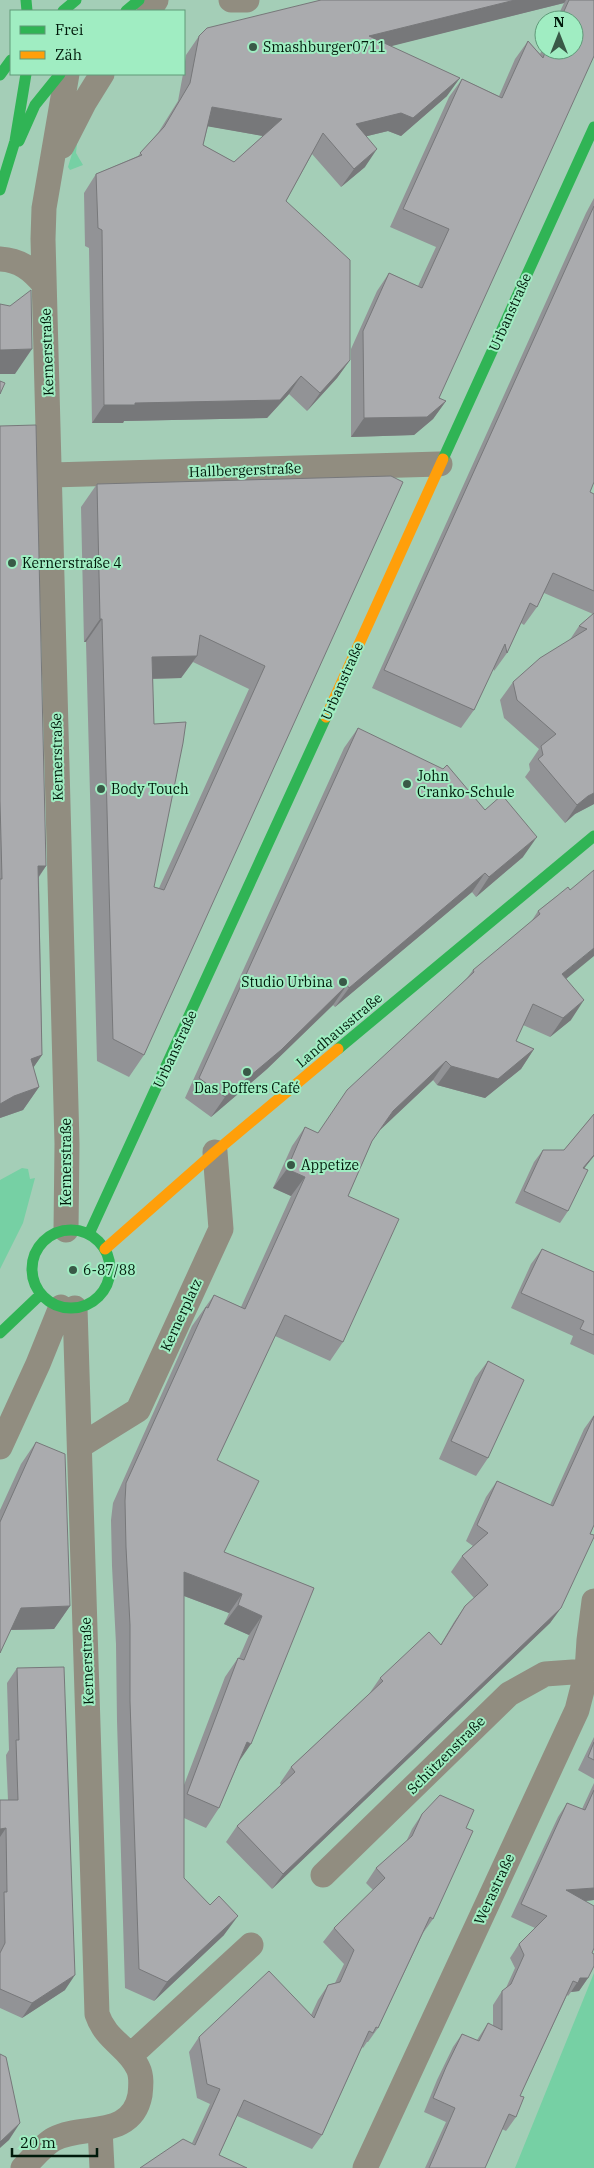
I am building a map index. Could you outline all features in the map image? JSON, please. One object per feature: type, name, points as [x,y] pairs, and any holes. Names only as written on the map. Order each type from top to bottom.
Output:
[{"type":"street","points":[[64,10],[78,0]]},
{"type":"street","points":[[127,10],[138,0]]},
{"type":"street","points":[[231,0],[247,0]]},
{"type":"street","points":[[0,75],[10,61]]},
{"type":"street","points":[[8,168],[21,109],[26,75]]},
{"type":"street","points":[[0,190],[35,105],[59,75]]},
{"type":"street","name":"Kernerstraße","points":[[66,75],[44,208],[44,284],[51,475],[67,1144],[77,1232]]},
{"type":"street","name":"Kernerstraße","points":[[49,175],[84,103],[101,75]]},
{"type":"street","name":"Urbanstraße","points":[[77,1232],[248,889],[594,127]]},
{"type":"street","points":[[0,259],[23,264],[44,284]]},
{"type":"street","name":"Hallbergerstraße","points":[[51,475],[440,464]]},
{"type":"street","name":"Landhausstraße","points":[[105,1249],[215,1152],[594,836]]},
{"type":"street","name":"Kernerplatz","points":[[80,1446],[138,1410],[221,1229],[215,1152]]},
{"type":"street","points":[[77,1232],[98,1240],[105,1249],[110,1261],[110,1274],[106,1287],[99,1298],[88,1305],[68,1308],[50,1303],[40,1295],[31,1273],[34,1255],[44,1240],[54,1233],[77,1232]]},
{"type":"street","points":[[0,1333],[40,1295]]},
{"type":"street","points":[[0,1447],[38,1364],[68,1308]]},
{"type":"street","name":"Kernerstraße","points":[[68,1308],[80,1446],[97,2014],[101,2026],[117,2045],[130,2056]]},
{"type":"street","name":"Werastraße","points":[[365,2168],[577,1710],[587,1672],[594,1601]]},
{"type":"street","name":"Schützenstraße","points":[[324,1875],[509,1694],[544,1674],[587,1672]]},
{"type":"street","points":[[23,2168],[52,2140],[67,2134],[112,2127],[124,2121],[139,2102],[141,2086],[139,2069],[130,2056],[250,1945]]},
{"type":"street","points":[[100,2129],[102,2168]]},
{"type":"green space","points":[[78,134],[76,153],[83,165],[70,170],[68,167]]},
{"type":"green space","points":[[22,1168],[28,1169],[30,1179],[35,1178],[23,1223],[0,1269],[0,1180]]},
{"type":"green space","points":[[594,1973],[594,2168],[515,2168]]},
{"type":"building","points":[[321,0],[515,0],[369,36],[460,78],[413,118],[401,113],[356,124],[377,149],[354,169],[323,133],[286,201],[350,260],[350,360],[320,393],[301,376],[280,400],[104,405],[102,230],[98,228],[96,174],[142,155],[140,153],[164,127],[190,83],[199,36],[207,28]],"holes":[[[212,107],[282,119],[234,162],[203,145]]]},
{"type":"building","points":[[569,0],[594,0],[594,56],[439,398],[446,401],[427,417],[364,418],[363,331],[389,273],[422,288],[449,229],[403,209],[462,79],[502,98],[528,41],[534,48],[534,60],[584,60],[584,10],[564,10]]},
{"type":"building","points":[[594,206],[594,482],[590,492],[594,494],[594,591],[553,573],[537,607],[530,603],[507,653],[505,644],[474,710],[384,670]]},
{"type":"building","points":[[31,290],[32,349],[0,350],[0,304],[10,306]]},
{"type":"building","points":[[0,381],[5,383],[0,394]]},
{"type":"building","points":[[36,425],[46,866],[38,866],[42,1055],[31,1059],[39,1087],[14,1096],[0,1104],[0,879],[2,879],[0,801],[0,426]]},
{"type":"building","points":[[391,476],[403,482],[144,1055],[113,1039],[97,484]],"holes":[[[200,635],[265,666],[164,890],[154,887],[186,722],[154,724],[152,657],[197,656]]]},
{"type":"building","points":[[594,613],[594,793],[577,805],[538,759],[543,755],[541,746],[556,734],[517,700],[513,682],[540,658],[587,629],[579,626]]},
{"type":"building","points":[[358,728],[443,769],[447,765],[485,810],[502,795],[537,837],[489,877],[485,873],[349,988],[347,985],[281,1050],[225,1097],[199,1078]]},
{"type":"building","points":[[594,870],[594,948],[562,974],[584,1000],[563,1018],[533,1004],[516,1041],[534,1049],[498,1079],[451,1066],[446,1061],[393,1111],[372,1141],[348,1196],[399,1219],[343,1342],[285,1315],[217,1460],[259,1481],[224,1552],[314,1588],[251,1744],[247,1742],[219,1808],[187,1794],[238,1658],[244,1660],[262,1616],[238,1605],[242,1594],[184,1572],[184,1878],[210,1905],[219,1896],[238,1916],[167,1982],[139,1969],[130,1701],[126,1483],[206,1307],[208,1308],[214,1295],[245,1309],[305,1177],[287,1169],[305,1127],[318,1133],[347,1090],[474,972],[473,970],[540,914],[538,911],[568,887],[570,890]]},
{"type":"building","points":[[594,1114],[594,1155],[583,1168],[588,1170],[568,1211],[524,1191],[543,1150],[564,1150]]},
{"type":"building","points":[[542,1249],[594,1272],[594,1335],[580,1329],[584,1321],[521,1293]]},
{"type":"building","points":[[488,1361],[524,1380],[488,1458],[451,1441]]},
{"type":"building","points":[[594,1416],[594,1525],[590,1534],[594,1535],[594,1537],[561,1608],[283,1874],[237,1826],[295,1772],[291,1767],[383,1681],[380,1678],[429,1632],[441,1645],[465,1606],[488,1585],[462,1556],[488,1533],[477,1525],[497,1481],[553,1506]]},
{"type":"building","points":[[36,1442],[65,1454],[70,1606],[21,1608],[0,1653],[0,1522]]},
{"type":"building","points":[[64,1667],[75,1975],[32,2003],[0,1989],[0,1953],[5,1943],[4,1892],[7,1892],[6,1828],[0,1829],[0,1800],[18,1800],[16,1740],[19,1740],[17,1668]]},
{"type":"building","points":[[594,1742],[594,1760],[588,1757]]},
{"type":"building","points":[[594,1790],[594,1888],[566,1890],[594,1906],[594,1948],[592,1953],[594,1954],[594,1966],[588,1978],[580,1978],[578,1983],[573,1981],[520,2096],[524,2097],[516,2117],[509,2114],[485,2168],[429,2168],[455,2108],[433,2098],[446,2067],[462,2034],[479,2041],[488,2023],[502,2030],[502,1991],[511,1984],[524,1955],[519,1944],[547,1916],[521,1904],[567,1803],[585,1810]]},
{"type":"building","points":[[440,1795],[474,1810],[466,1828],[473,1831],[433,1919],[430,1917],[378,2028],[376,2027],[373,2033],[369,2031],[322,2135],[244,2100],[219,2155],[247,2168],[140,2168],[183,2139],[195,2145],[220,2089],[207,2084],[199,2037],[269,1971],[314,2018],[328,1985],[340,1982],[354,1950],[334,1928],[385,1878],[376,1868],[412,1836],[422,1814]]},
{"type":"building","points":[[0,2054],[6,2057],[20,2123],[0,2142]]},
{"type":"traffic: fast","points":[[26,0],[27,10]]},
{"type":"traffic: fast","points":[[64,10],[76,0]]},
{"type":"traffic: fast","points":[[127,10],[139,0]]},
{"type":"traffic: fast","points":[[0,75],[10,61]]},
{"type":"traffic: fast","points":[[0,190],[15,141],[26,75]]},
{"type":"traffic: fast","points":[[19,141],[35,105],[59,75]]},
{"type":"traffic: fast","points":[[443,459],[594,127]]},
{"type":"traffic: fast","points":[[89,1234],[326,717]]},
{"type":"traffic: fast","points":[[338,1049],[594,836]]},
{"type":"traffic: fast","points":[[63,1230],[79,1230],[93,1236],[104,1247],[110,1261],[110,1269],[110,1277],[104,1291],[93,1302],[79,1308],[63,1308],[49,1302],[38,1291],[32,1277],[32,1261],[38,1247],[49,1236],[63,1230]]},
{"type":"traffic: fast","points":[[0,1333],[40,1295]]},
{"type":"traffic: slow","points":[[326,717],[443,459]]},
{"type":"traffic: slow","points":[[105,1249],[215,1152],[338,1049]]},
{"type":"place","name":"Smashburger0711","points":[[253,47]]},
{"type":"place","name":"Kernerstraße 4","points":[[12,563]]},
{"type":"place","name":"John Cranko-Schule","points":[[407,784]]},
{"type":"place","name":"Body Touch","points":[[101,789]]},
{"type":"place","name":"Studio Urbina","points":[[343,982]]},
{"type":"place","name":"Das Poffers Café","points":[[247,1072]]},
{"type":"place","name":"Appetize","points":[[291,1165]]},
{"type":"place","name":"6-87/88","points":[[73,1270]]}]
